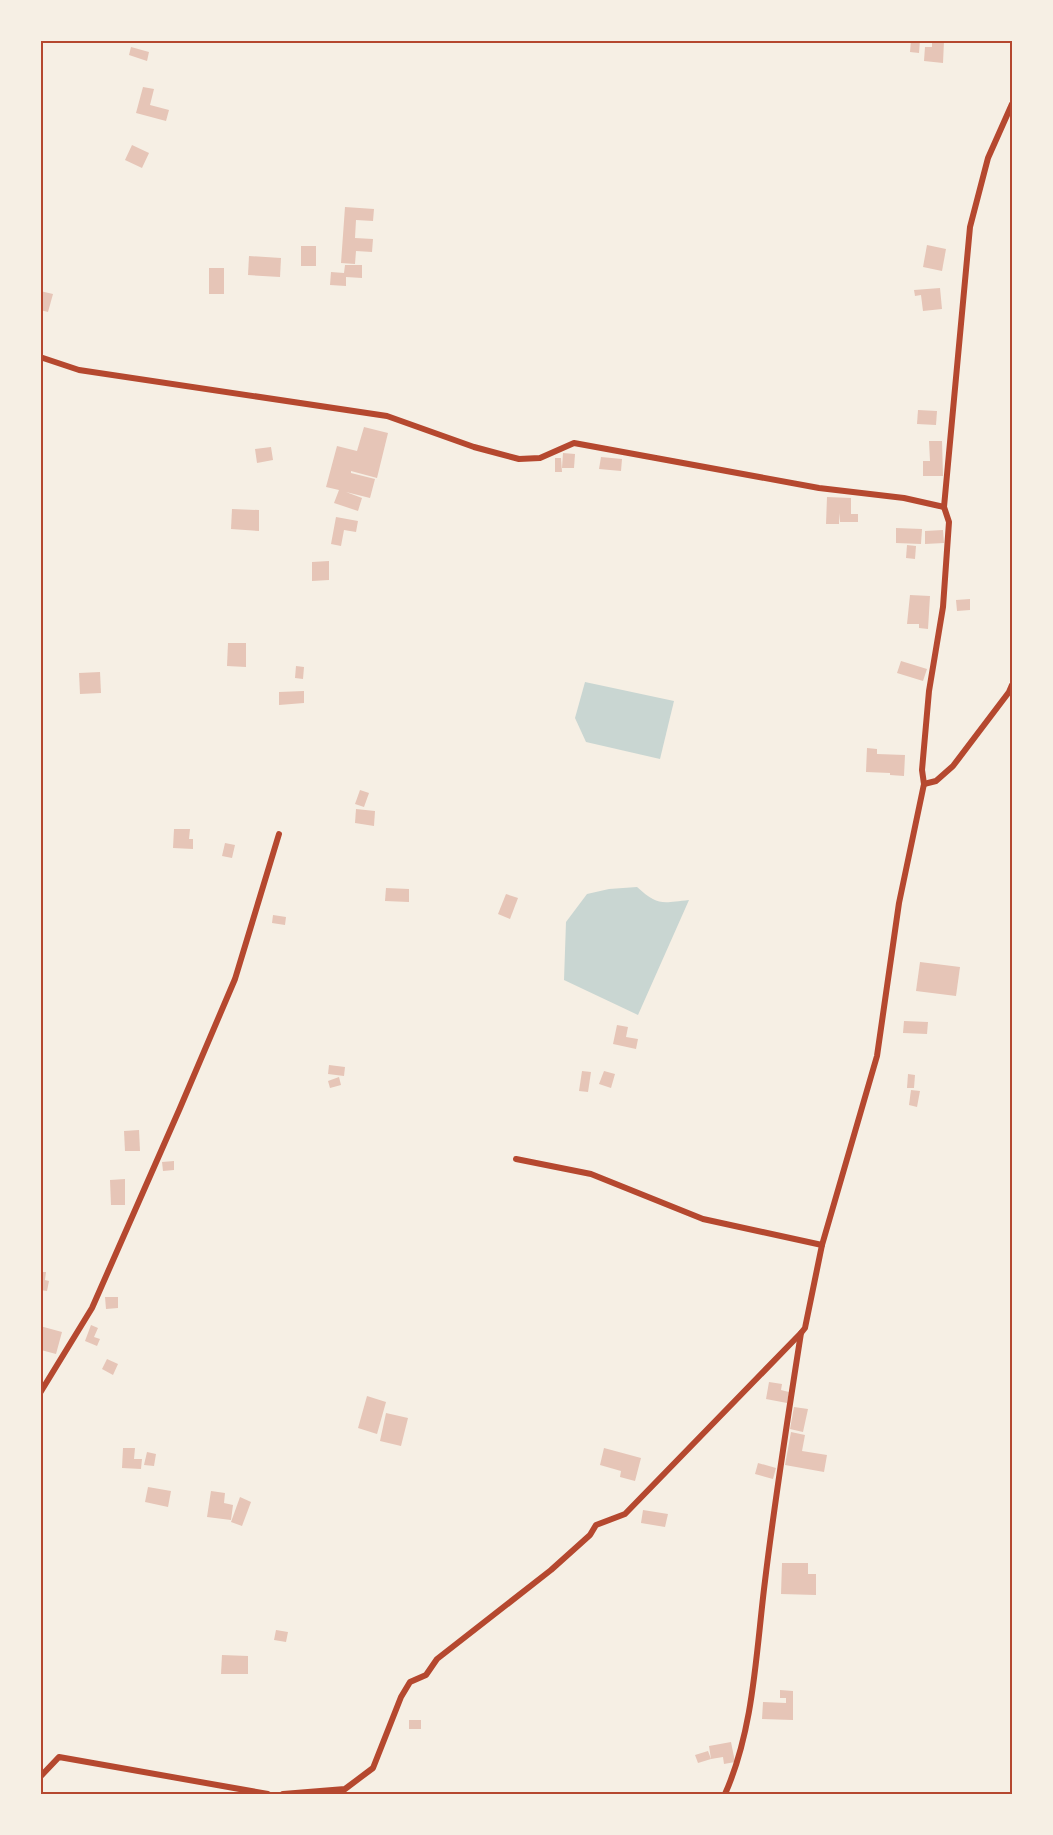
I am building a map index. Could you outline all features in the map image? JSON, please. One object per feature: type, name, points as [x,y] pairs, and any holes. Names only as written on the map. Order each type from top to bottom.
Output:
[{"type":"street","points":[[283,1794],[345,1788],[373,1768],[401,1697],[410,1682],[426,1675],[437,1659],[550,1570],[590,1534],[596,1525],[625,1514],[805,1328],[822,1245],[877,1056],[899,903],[924,784],[922,770],[929,692],[943,607],[949,522],[944,507],[970,227],[988,158],[1012,104]]},
{"type":"street","points":[[40,357],[79,370],[387,416],[474,447],[519,459],[540,458],[574,443],[819,488],[904,498],[944,507]]},
{"type":"street","points":[[924,784],[936,781],[953,766],[1012,685]]},
{"type":"street","points":[[40,1393],[92,1308],[185,1098],[235,979],[279,834]]},
{"type":"street","points":[[516,1159],[591,1174],[703,1219],[822,1245]]},
{"type":"street","points":[[725,1794],[737,1767],[747,1723],[776,1493],[801,1333]]},
{"type":"street","points":[[40,1777],[59,1757],[268,1794]]},
{"type":"shaded area","points":[[585,682],[674,701],[660,759],[586,742],[575,718]]},
{"type":"shaded area","points":[[637,887],[660,902],[689,900],[638,1015],[564,980],[566,922],[587,894],[609,889]]},
{"type":"building","points":[[911,40],[920,40],[919,53],[910,52]]},
{"type":"building","points":[[932,40],[944,41],[943,63],[924,61],[925,47],[932,47]]},
{"type":"building","points":[[131,47],[149,52],[147,61],[129,55]]},
{"type":"building","points":[[143,87],[154,89],[150,105],[169,110],[166,121],[136,113]]},
{"type":"building","points":[[132,145],[149,153],[142,168],[125,160]]},
{"type":"building","points":[[345,207],[374,209],[373,221],[356,220],[355,238],[373,239],[372,252],[356,251],[355,264],[341,263]]},
{"type":"building","points":[[927,245],[946,249],[942,271],[923,267]]},
{"type":"building","points":[[301,246],[316,246],[316,266],[301,266]]},
{"type":"building","points":[[249,256],[281,258],[280,277],[248,275]]},
{"type":"building","points":[[345,265],[362,265],[362,278],[346,277],[346,286],[330,285],[331,272],[344,273]]},
{"type":"building","points":[[209,268],[224,268],[224,294],[209,294]]},
{"type":"building","points":[[940,288],[942,309],[923,311],[921,295],[915,296],[914,290]]},
{"type":"building","points":[[40,291],[53,294],[48,312],[40,310]]},
{"type":"building","points":[[918,410],[937,411],[936,425],[917,424]]},
{"type":"building","points":[[364,427],[388,433],[377,478],[351,471],[351,473],[375,479],[370,498],[346,492],[362,498],[358,511],[334,503],[339,490],[326,487],[337,446],[357,451]]},
{"type":"building","points":[[929,441],[942,441],[943,476],[923,476],[923,461],[930,461]]},
{"type":"building","points":[[271,447],[273,460],[257,463],[255,449]]},
{"type":"building","points":[[563,453],[575,454],[574,468],[562,468]]},
{"type":"building","points":[[601,457],[622,459],[621,471],[599,469]]},
{"type":"building","points":[[555,458],[561,458],[562,472],[555,472]]},
{"type":"building","points":[[827,497],[851,498],[851,514],[858,514],[858,522],[840,522],[839,513],[839,524],[826,524]]},
{"type":"building","points":[[232,509],[259,510],[259,531],[231,529]]},
{"type":"building","points":[[336,517],[358,521],[356,532],[344,530],[341,546],[331,544]]},
{"type":"building","points":[[896,528],[922,529],[921,544],[896,543]]},
{"type":"building","points":[[943,530],[944,543],[925,544],[925,531]]},
{"type":"building","points":[[907,545],[916,546],[915,559],[906,558]]},
{"type":"building","points":[[329,561],[329,580],[312,581],[312,562]]},
{"type":"building","points":[[910,595],[930,596],[928,629],[919,628],[919,624],[907,624]]},
{"type":"building","points":[[970,599],[970,610],[957,611],[956,600]]},
{"type":"building","points":[[228,643],[246,643],[246,667],[227,666]]},
{"type":"building","points":[[901,661],[927,669],[923,681],[897,673]]},
{"type":"building","points":[[296,666],[304,667],[303,679],[295,678]]},
{"type":"building","points":[[100,672],[101,693],[80,694],[79,673]]},
{"type":"building","points":[[304,691],[304,703],[279,705],[279,692]]},
{"type":"building","points":[[867,748],[877,749],[877,754],[905,755],[904,776],[866,772]]},
{"type":"building","points":[[360,790],[369,793],[364,807],[355,804]]},
{"type":"building","points":[[356,809],[375,811],[374,826],[355,823]]},
{"type":"building","points":[[174,829],[190,829],[189,839],[193,839],[193,849],[173,848]]},
{"type":"building","points":[[225,843],[235,845],[232,858],[222,856]]},
{"type":"building","points":[[386,888],[409,889],[409,902],[385,901]]},
{"type":"building","points":[[506,894],[518,898],[510,919],[498,914]]},
{"type":"building","points":[[273,915],[286,917],[285,925],[272,923]]},
{"type":"building","points":[[920,962],[960,967],[956,996],[916,991]]},
{"type":"building","points":[[904,1021],[928,1022],[927,1034],[903,1033]]},
{"type":"building","points":[[617,1025],[628,1027],[626,1037],[638,1039],[636,1049],[613,1044]]},
{"type":"building","points":[[329,1065],[345,1067],[344,1076],[328,1074]]},
{"type":"building","points":[[582,1071],[591,1072],[588,1092],[579,1091]]},
{"type":"building","points":[[604,1071],[615,1074],[611,1088],[599,1084]]},
{"type":"building","points":[[908,1074],[915,1075],[914,1088],[907,1088]]},
{"type":"building","points":[[339,1077],[341,1085],[330,1088],[328,1081]]},
{"type":"building","points":[[911,1090],[920,1091],[917,1107],[909,1105]]},
{"type":"building","points":[[139,1130],[140,1151],[125,1151],[124,1131]]},
{"type":"building","points":[[174,1161],[174,1170],[163,1171],[162,1162]]},
{"type":"building","points":[[125,1179],[125,1205],[111,1205],[110,1180]]},
{"type":"building","points":[[40,1272],[46,1272],[45,1280],[49,1281],[47,1291],[40,1290]]},
{"type":"building","points":[[105,1297],[118,1297],[118,1308],[106,1309]]},
{"type":"building","points":[[91,1325],[98,1328],[94,1337],[100,1339],[97,1346],[85,1341]]},
{"type":"building","points":[[40,1326],[62,1332],[56,1354],[41,1350],[43,1343],[40,1343]]},
{"type":"building","points":[[107,1359],[118,1364],[113,1375],[102,1369]]},
{"type":"building","points":[[769,1382],[782,1384],[781,1390],[789,1392],[787,1403],[766,1399]]},
{"type":"building","points":[[367,1396],[386,1402],[377,1434],[358,1428]]},
{"type":"building","points":[[794,1407],[808,1409],[803,1432],[790,1429]]},
{"type":"building","points":[[386,1413],[408,1418],[401,1446],[380,1441]]},
{"type":"building","points":[[791,1432],[805,1435],[802,1451],[827,1455],[824,1472],[785,1465]]},
{"type":"building","points":[[123,1448],[135,1448],[134,1459],[142,1459],[141,1469],[122,1468]]},
{"type":"building","points":[[604,1448],[641,1458],[635,1481],[620,1477],[621,1471],[600,1465]]},
{"type":"building","points":[[147,1452],[156,1454],[154,1466],[144,1465]]},
{"type":"building","points":[[758,1463],[776,1468],[773,1479],[755,1474]]},
{"type":"building","points":[[148,1487],[171,1491],[168,1507],[145,1502]]},
{"type":"building","points":[[211,1491],[225,1493],[224,1503],[233,1505],[231,1520],[207,1517]]},
{"type":"building","points":[[240,1497],[251,1502],[242,1526],[231,1522]]},
{"type":"building","points":[[643,1510],[668,1514],[665,1527],[641,1523]]},
{"type":"building","points":[[782,1563],[808,1563],[808,1574],[816,1574],[816,1595],[781,1594]]},
{"type":"building","points":[[276,1630],[288,1632],[286,1642],[274,1640]]},
{"type":"building","points":[[222,1655],[248,1656],[248,1674],[221,1674]]},
{"type":"building","points":[[780,1690],[793,1691],[793,1720],[762,1719],[763,1702],[786,1703],[786,1698],[780,1698]]},
{"type":"building","points":[[409,1720],[421,1720],[421,1729],[409,1729]]},
{"type":"building","points":[[731,1742],[735,1762],[724,1764],[723,1757],[711,1759],[709,1746]]},
{"type":"building","points":[[708,1751],[711,1759],[698,1763],[695,1755]]}]
